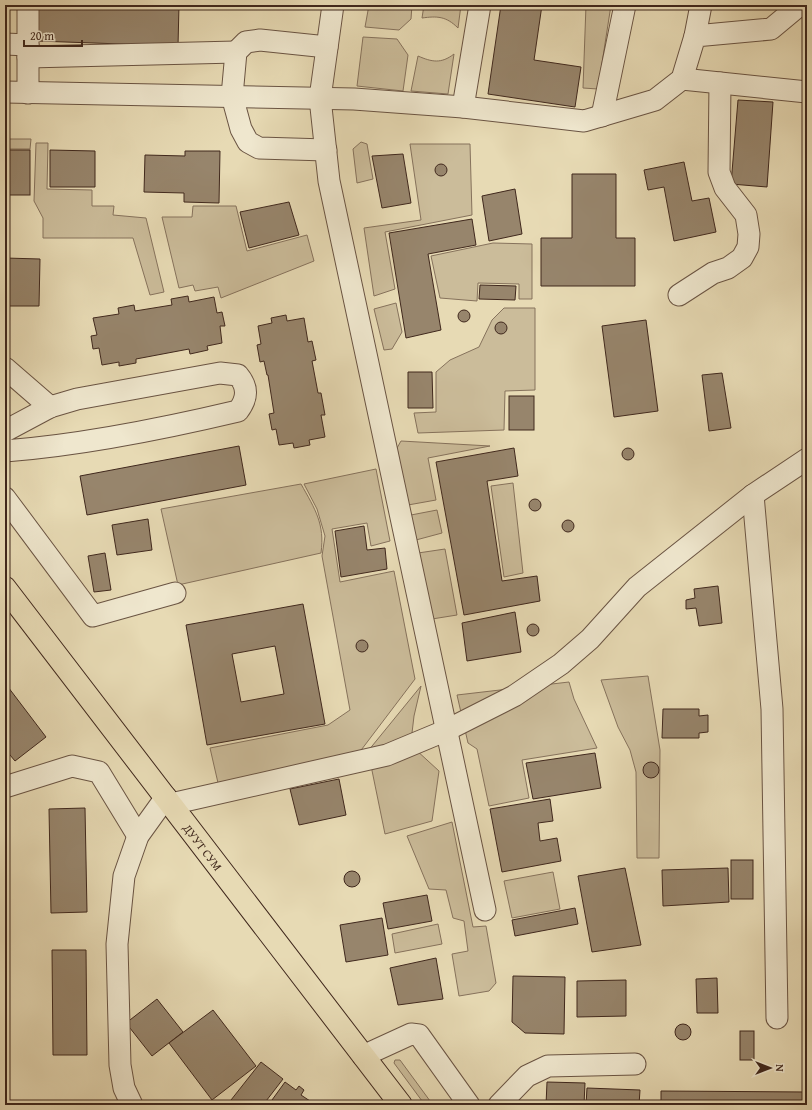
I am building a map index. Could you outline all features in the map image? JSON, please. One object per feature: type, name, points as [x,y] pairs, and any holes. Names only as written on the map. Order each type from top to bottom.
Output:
[{"type":"main road","name":"ДУУТ СУМ","points":[[5,588],[400,1105]]},
{"type":"street","points":[[28,5],[28,93]]},
{"type":"street","points":[[333,5],[320,98],[329,181],[485,910]]},
{"type":"street","points":[[463,107],[480,5]]},
{"type":"street","points":[[602,116],[626,5]]},
{"type":"street","points":[[5,92],[320,98],[463,107],[584,121],[655,100],[682,79],[695,36],[701,5]]},
{"type":"street","points":[[695,36],[772,29],[795,9],[797,5]]},
{"type":"street","points":[[326,150],[259,148],[248,142],[241,130],[232,96],[236,52],[246,42],[260,40],[327,47]]},
{"type":"street","points":[[5,44],[28,51],[236,52]]},
{"type":"street","points":[[682,79],[807,92]]},
{"type":"street","points":[[679,295],[713,273],[728,268],[742,258],[748,247],[749,234],[746,215],[725,188],[719,172],[720,83]]},
{"type":"street","points":[[5,368],[50,407]]},
{"type":"street","points":[[5,432],[50,407],[77,399],[220,373],[238,375],[243,382],[246,392],[244,403],[238,411],[195,421],[48,448],[5,451]]},
{"type":"street","points":[[132,1105],[124,1088],[120,1065],[117,944],[124,876],[138,836],[168,800],[387,755],[446,730],[514,696],[561,664],[590,639],[637,587],[753,495],[807,459]]},
{"type":"street","points":[[753,495],[772,709],[777,1018]]},
{"type":"street","points":[[5,498],[93,616],[175,593]]},
{"type":"street","points":[[5,787],[72,766],[99,772],[138,836]]},
{"type":"street","points":[[363,1056],[411,1034],[419,1035],[469,1105]]},
{"type":"street","points":[[500,1105],[527,1076],[548,1066],[635,1064]]},
{"type":"shaded area","points":[[369,5],[412,5],[411,19],[399,30],[365,27]]},
{"type":"shaded area","points":[[424,5],[461,5],[458,28],[445,19],[432,17],[422,18]]},
{"type":"shaded area","points":[[586,5],[611,5],[598,89],[583,88]]},
{"type":"shaded area","points":[[363,37],[397,39],[408,55],[403,91],[357,86]]},
{"type":"shaded area","points":[[454,54],[448,94],[411,91],[418,56],[432,61],[441,61]]},
{"type":"shaded area","points":[[5,116],[6,139],[31,139],[30,149],[5,149]]},
{"type":"shaded area","points":[[361,142],[367,144],[373,179],[357,183],[353,149]]},
{"type":"shaded area","points":[[36,143],[48,143],[47,189],[92,190],[92,206],[114,206],[113,215],[146,218],[164,292],[150,295],[133,238],[43,238],[43,218],[34,201]]},
{"type":"shaded area","points":[[410,144],[470,144],[472,215],[385,232],[395,289],[374,296],[364,228],[421,220]]},
{"type":"shaded area","points":[[193,206],[236,206],[247,251],[307,235],[314,261],[221,298],[218,287],[195,291],[193,285],[179,288],[162,217],[192,217]]},
{"type":"shaded area","points":[[493,243],[532,244],[532,299],[519,299],[519,284],[478,283],[477,301],[440,298],[431,256]]},
{"type":"shaded area","points":[[396,303],[402,332],[392,349],[384,350],[374,309]]},
{"type":"shaded area","points":[[504,308],[535,308],[535,390],[505,391],[504,430],[418,433],[414,413],[436,412],[436,372],[450,360],[479,347],[492,320]]},
{"type":"shaded area","points":[[401,441],[490,446],[428,458],[436,500],[408,505],[397,448]]},
{"type":"shaded area","points":[[376,469],[390,541],[371,546],[367,523],[332,529],[340,582],[394,571],[415,679],[346,770],[221,796],[210,748],[328,725],[350,710],[322,556],[325,536],[317,509],[304,484]]},
{"type":"shaded area","points":[[513,483],[523,573],[504,577],[491,486]]},
{"type":"shaded area","points":[[301,484],[318,517],[322,534],[321,553],[178,585],[161,509]]},
{"type":"shaded area","points":[[437,510],[442,533],[416,540],[411,515]]},
{"type":"shaded area","points":[[445,549],[457,615],[432,619],[418,553]]},
{"type":"shaded area","points":[[648,676],[660,750],[659,858],[637,858],[636,772],[630,750],[618,727],[601,680]]},
{"type":"shaded area","points":[[569,682],[574,699],[597,748],[522,760],[529,798],[489,806],[477,749],[468,743],[457,695]]},
{"type":"shaded area","points":[[421,686],[414,716],[412,733],[415,749],[439,771],[432,821],[385,834],[368,751]]},
{"type":"shaded area","points":[[452,822],[473,927],[486,926],[496,983],[489,991],[459,996],[452,954],[468,951],[464,921],[453,918],[446,890],[429,889],[407,836]]},
{"type":"shaded area","points":[[553,872],[560,909],[512,918],[504,881]]},
{"type":"shaded area","points":[[438,924],[442,944],[395,953],[392,934]]},
{"type":"shaded area","points":[[395,1060],[400,1060],[433,1105],[425,1105],[394,1063]]},
{"type":"building","points":[[38,5],[179,5],[178,46],[37,41]]},
{"type":"building","points":[[501,5],[542,5],[534,60],[581,67],[575,107],[488,94]]},
{"type":"building","points":[[738,100],[773,102],[767,187],[731,184]]},
{"type":"building","points":[[5,150],[30,150],[30,195],[5,195]]},
{"type":"building","points":[[50,150],[95,151],[95,187],[50,187]]},
{"type":"building","points":[[185,151],[220,151],[219,203],[184,202],[184,193],[144,192],[145,155],[185,156]]},
{"type":"building","points":[[403,154],[411,203],[382,208],[372,156]]},
{"type":"building","points":[[684,162],[692,201],[709,198],[716,232],[674,241],[664,187],[648,190],[644,170]]},
{"type":"building","points":[[439,164],[443,164],[447,170],[443,176],[439,176],[435,172],[435,168]]},
{"type":"building","points":[[572,174],[616,174],[616,238],[635,238],[635,286],[541,286],[541,238],[572,238]]},
{"type":"building","points":[[515,189],[522,234],[489,241],[482,196]]},
{"type":"building","points":[[289,202],[299,235],[249,248],[240,212]]},
{"type":"building","points":[[472,219],[476,245],[428,254],[441,330],[406,338],[389,233]]},
{"type":"building","points":[[5,258],[40,259],[39,306],[5,306]]},
{"type":"building","points":[[480,285],[516,286],[515,300],[479,299]]},
{"type":"building","points":[[188,296],[189,302],[214,297],[217,313],[222,312],[225,326],[220,326],[222,343],[207,346],[208,350],[190,354],[189,349],[136,359],[136,363],[119,366],[119,362],[102,365],[99,348],[93,349],[91,336],[97,335],[93,318],[119,314],[118,308],[134,305],[135,311],[172,305],[171,299]]},
{"type":"building","points":[[462,310],[466,310],[470,316],[466,322],[462,322],[458,318],[458,314]]},
{"type":"building","points":[[286,315],[287,321],[304,318],[308,342],[312,341],[316,360],[312,361],[318,393],[321,393],[325,415],[321,415],[325,437],[309,440],[310,445],[294,448],[293,443],[279,445],[276,429],[272,430],[269,414],[274,413],[268,375],[264,361],[260,362],[257,345],[261,344],[258,326],[272,323],[271,318]]},
{"type":"building","points":[[646,320],[658,411],[614,417],[602,326]]},
{"type":"building","points":[[499,322],[503,322],[507,328],[503,334],[499,334],[495,330],[495,326]]},
{"type":"building","points":[[408,372],[432,372],[433,408],[408,408]]},
{"type":"building","points":[[722,373],[731,428],[709,431],[702,375]]},
{"type":"building","points":[[509,396],[534,396],[534,430],[509,430]]},
{"type":"building","points":[[239,446],[246,485],[87,515],[80,476]]},
{"type":"building","points":[[514,448],[518,476],[487,481],[502,581],[537,576],[540,601],[464,615],[436,462]]},
{"type":"building","points":[[626,448],[630,448],[634,454],[630,460],[626,460],[622,456],[622,452]]},
{"type":"building","points":[[533,499],[537,499],[541,505],[537,511],[533,511],[529,507],[529,503]]},
{"type":"building","points":[[148,519],[152,550],[117,555],[112,525]]},
{"type":"building","points":[[566,520],[570,520],[574,526],[570,532],[566,532],[562,528],[562,524]]},
{"type":"building","points":[[364,526],[367,550],[385,548],[387,569],[341,577],[335,531]]},
{"type":"building","points":[[105,553],[111,590],[94,592],[88,556]]},
{"type":"building","points":[[718,586],[722,623],[699,626],[696,608],[686,609],[686,600],[695,598],[694,589]]},
{"type":"building","points":[[303,604],[325,724],[207,745],[186,625]],"holes":[[[275,646],[284,694],[241,702],[232,654]]]},
{"type":"building","points":[[515,612],[521,652],[467,661],[462,623]]},
{"type":"building","points":[[531,624],[535,624],[539,630],[535,636],[531,636],[527,632],[527,628]]},
{"type":"building","points":[[360,640],[364,640],[368,646],[364,652],[360,652],[356,648],[356,644]]},
{"type":"building","points":[[5,683],[46,737],[15,761],[5,749]]},
{"type":"building","points":[[663,709],[699,709],[699,716],[708,715],[708,732],[699,733],[699,738],[662,738]]},
{"type":"building","points":[[595,753],[601,788],[533,799],[526,763]]},
{"type":"building","points":[[648,762],[654,762],[659,767],[657,776],[654,778],[648,778],[643,773],[643,767]]},
{"type":"building","points":[[339,779],[346,815],[299,825],[290,789]]},
{"type":"building","points":[[550,799],[553,821],[538,823],[540,841],[557,838],[561,861],[502,872],[490,809]]},
{"type":"building","points":[[85,808],[87,912],[51,913],[49,809]]},
{"type":"building","points":[[731,860],[753,860],[753,899],[731,899]]},
{"type":"building","points":[[625,868],[641,945],[592,952],[578,876]]},
{"type":"building","points":[[728,868],[729,902],[663,906],[662,870]]},
{"type":"building","points":[[349,871],[355,871],[360,876],[358,885],[355,887],[349,887],[344,882],[344,876]]},
{"type":"building","points":[[427,895],[432,921],[388,929],[383,903]]},
{"type":"building","points":[[575,908],[578,924],[515,936],[512,920]]},
{"type":"building","points":[[382,918],[388,955],[346,962],[340,925]]},
{"type":"building","points":[[52,950],[86,950],[87,1055],[53,1055]]},
{"type":"building","points":[[436,958],[443,999],[398,1005],[390,968]]},
{"type":"building","points":[[513,976],[565,977],[564,1034],[525,1033],[512,1022]]},
{"type":"building","points":[[717,978],[718,1013],[697,1013],[696,979]]},
{"type":"building","points":[[626,980],[626,1016],[577,1017],[577,981]]},
{"type":"building","points":[[157,999],[183,1032],[152,1056],[126,1023]]},
{"type":"building","points":[[213,1010],[256,1066],[212,1100],[169,1043]]},
{"type":"building","points":[[680,1024],[686,1024],[691,1029],[689,1038],[686,1040],[680,1040],[675,1035],[675,1029]]},
{"type":"building","points":[[740,1031],[754,1031],[754,1060],[740,1060]]},
{"type":"building","points":[[261,1062],[283,1079],[263,1105],[237,1105],[231,1100]]},
{"type":"building","points":[[285,1082],[296,1090],[299,1086],[304,1090],[301,1095],[313,1103],[311,1105],[278,1105],[272,1100]]},
{"type":"building","points":[[547,1082],[585,1083],[584,1105],[546,1105]]},
{"type":"building","points":[[587,1088],[640,1090],[639,1105],[586,1105]]},
{"type":"building","points":[[661,1091],[807,1092],[807,1105],[661,1105]]},
{"type":"building","points":[[26,1101],[107,1101],[107,1105],[26,1105]]}]
